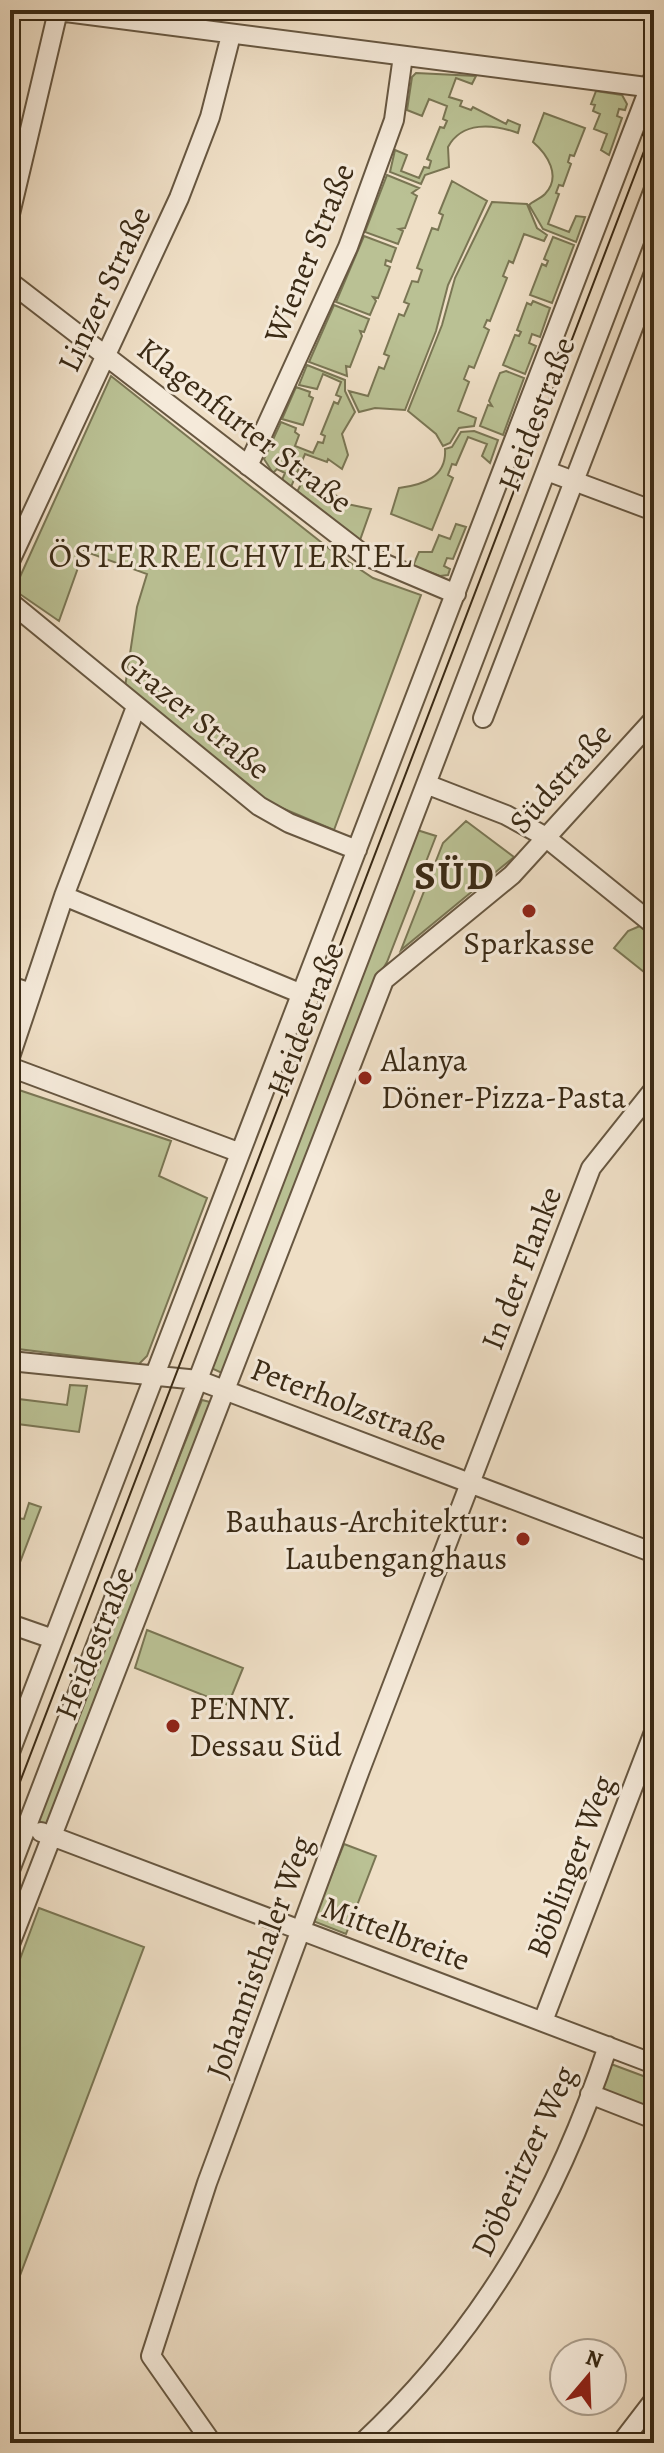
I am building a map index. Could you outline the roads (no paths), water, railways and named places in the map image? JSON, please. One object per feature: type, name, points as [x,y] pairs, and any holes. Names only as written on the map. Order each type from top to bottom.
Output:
[{"type":"street","points":[[10,214],[58,11],[231,35],[653,84]]},
{"type":"street","name":"Linzer Straße","points":[[10,561],[179,198],[210,117],[231,35]]},
{"type":"street","name":"Wiener Straße","points":[[248,466],[348,247],[394,120],[403,56]]},
{"type":"street","name":"Heidestraße","points":[[10,1752],[238,1152],[302,994],[653,84]]},
{"type":"street","name":"Heidestraße","points":[[10,1870],[654,189]]},
{"type":"street","name":"Heidestraße","points":[[483,718],[654,273]]},
{"type":"street","name":"Klagenfurter Straße","points":[[10,282],[364,555],[456,594]]},
{"type":"street","points":[[547,471],[654,511]]},
{"type":"street","name":"Grazer Straße","points":[[10,602],[259,806],[289,823],[357,850]]},
{"type":"street","points":[[10,1057],[64,896],[136,707]]},
{"type":"street","name":"Südstraße","points":[[397,967],[512,875],[544,836],[654,719]]},
{"type":"street","points":[[426,784],[506,815],[544,836],[654,925]]},
{"type":"street","name":"Heidestraße","points":[[64,896],[302,994]]},
{"type":"street","name":"Heidestraße","points":[[10,1944],[380,989],[397,967]]},
{"type":"street","points":[[10,986],[31,993]]},
{"type":"street","points":[[10,1067],[238,1152]]},
{"type":"street","name":"In der Flanke","points":[[471,1483],[591,1168],[654,1089]]},
{"type":"street","name":"Peterholzstraße","points":[[10,1361],[198,1380],[654,1553]]},
{"type":"street","name":"Johannisthaler Weg","points":[[212,2443],[151,2356],[207,2183],[471,1483]]},
{"type":"street","points":[[10,1624],[53,1639]]},
{"type":"street","name":"Böblinger Weg","points":[[543,2021],[654,1732]]},
{"type":"street","name":"Mittelbreite","points":[[27,1827],[654,2064]]},
{"type":"street","name":"Döberitzer Weg","points":[[362,2443],[414,2394],[453,2347],[515,2258],[590,2094],[608,2046]]},
{"type":"street","points":[[590,2094],[654,2119]]},
{"type":"street","points":[[621,2443],[654,2400]]},
{"type":"tram line","points":[[643,135],[654,105]]},
{"type":"tram line","points":[[10,1808],[654,125]]},
{"type":"place","name":"Sparkasse","points":[[529,911]]},
{"type":"place","name":"Alanya Döner-Pizza-Pasta","points":[[365,1078]]},
{"type":"place","name":"Bauhaus-Architektur: Laubenganghaus","points":[[523,1539]]},
{"type":"place","name":"PENNY. Dessau Süd","points":[[173,1726]]},
{"type":"district","name":"ÖSTERREICHVIERTEL","points":[[231,555]]},
{"type":"district","name":"SÜD","points":[[455,875]]}]
